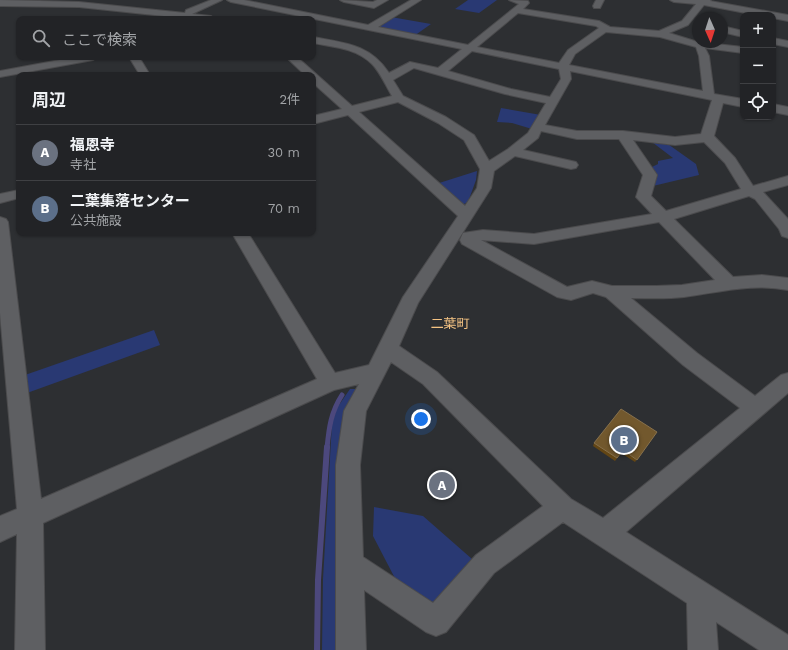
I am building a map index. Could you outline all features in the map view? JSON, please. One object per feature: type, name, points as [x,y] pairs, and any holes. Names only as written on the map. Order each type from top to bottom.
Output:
[{"type":"street","points":[[0,3],[40,0]]},
{"type":"street","points":[[62,0],[126,4],[135,0]]},
{"type":"street","points":[[199,0],[215,1]]},
{"type":"street","points":[[231,0],[311,16],[324,10]]},
{"type":"street","points":[[342,1],[372,5],[384,0]]},
{"type":"street","points":[[369,28],[417,0]]},
{"type":"street","points":[[440,72],[525,2],[513,0]]},
{"type":"street","points":[[674,0],[705,1],[758,12]]},
{"type":"street","points":[[189,12],[215,1]]},
{"type":"street","points":[[660,34],[681,26],[705,1]]},
{"type":"street","points":[[18,2],[102,5],[188,16]]},
{"type":"street","points":[[102,5],[108,14]]},
{"type":"street","points":[[516,10],[599,24],[606,28],[660,34],[692,43]]},
{"type":"street","points":[[776,16],[788,18]]},
{"type":"street","points":[[316,17],[468,49],[740,102]]},
{"type":"street","points":[[686,21],[692,22]]},
{"type":"street","points":[[487,169],[513,152],[534,135],[566,79],[563,68],[565,60],[573,51],[606,28]]},
{"type":"street","points":[[728,30],[740,33]]},
{"type":"street","points":[[316,41],[361,51],[377,63],[399,98],[442,120],[469,138],[487,169],[484,188],[409,302],[388,349],[355,411],[348,465],[351,650]]},
{"type":"street","points":[[776,42],[788,45]]},
{"type":"street","points":[[700,48],[704,56],[714,97],[707,137]]},
{"type":"street","points":[[726,48],[740,50]]},
{"type":"street","points":[[0,74],[77,60]]},
{"type":"street","points":[[136,60],[143,72]]},
{"type":"street","points":[[294,60],[308,72]]},
{"type":"street","points":[[388,79],[410,65],[509,92],[554,101]]},
{"type":"street","points":[[316,80],[467,216]]},
{"type":"street","points":[[316,119],[399,98]]},
{"type":"street","points":[[776,109],[788,111]]},
{"type":"street","points":[[538,127],[577,135],[623,135],[683,142],[694,141],[707,137]]},
{"type":"street","points":[[623,135],[650,175],[643,197],[731,285]]},
{"type":"street","points":[[707,137],[730,161],[749,190],[760,196],[787,228],[788,233]]},
{"type":"street","points":[[513,152],[571,165]]},
{"type":"street","points":[[788,180],[663,216],[534,239],[483,235],[470,237],[468,240],[563,293],[571,294],[592,287],[612,292],[680,291],[754,282],[788,284]]},
{"type":"street","points":[[0,199],[16,195]]},
{"type":"street","points":[[0,222],[30,516],[30,650]]},
{"type":"street","points":[[242,236],[330,383]]},
{"type":"street","points":[[612,292],[690,359],[756,408]]},
{"type":"street","points":[[388,349],[430,378],[562,508],[606,533],[785,650]]},
{"type":"street","points":[[0,529],[330,383],[375,372]]},
{"type":"street","points":[[606,533],[756,408],[785,388]]},
{"type":"street","points":[[349,564],[436,622],[486,564],[562,508]]},
{"type":"street","points":[[701,595],[703,650]]},
{"type":"shaded area","points":[[468,0],[497,0],[479,13],[455,9]]},
{"type":"shaded area","points":[[391,17],[431,24],[414,36],[373,28]]},
{"type":"shaded area","points":[[501,108],[541,115],[532,129],[512,123],[497,122]]},
{"type":"shaded area","points":[[648,139],[665,142],[696,164],[699,175],[653,186],[650,168],[658,164],[658,161],[673,158]]},
{"type":"shaded area","points":[[477,171],[476,180],[468,202],[460,206],[436,184]]},
{"type":"shaded area","points":[[154,330],[160,345],[27,393],[25,375]]},
{"type":"shaded area","points":[[350,389],[356,389],[358,393],[343,650],[322,650],[323,579],[332,423],[337,408]]},
{"type":"shaded area","points":[[374,507],[423,516],[472,559],[429,608],[399,586],[373,536]]},
{"type":"building","points":[[621,409],[657,432],[637,460],[623,450],[617,458],[594,443]]},
{"type":"waterway","points":[[327,448],[331,420],[338,401],[342,395]]},
{"type":"waterway","points":[[317,650],[318,580],[327,447]]},
{"type":"place","name":"二葉集落センター","points":[[624,440]]},
{"type":"place","name":"福恩寺","points":[[442,485]]},
{"type":"district","name":"二葉町","points":[[450,323]]}]
